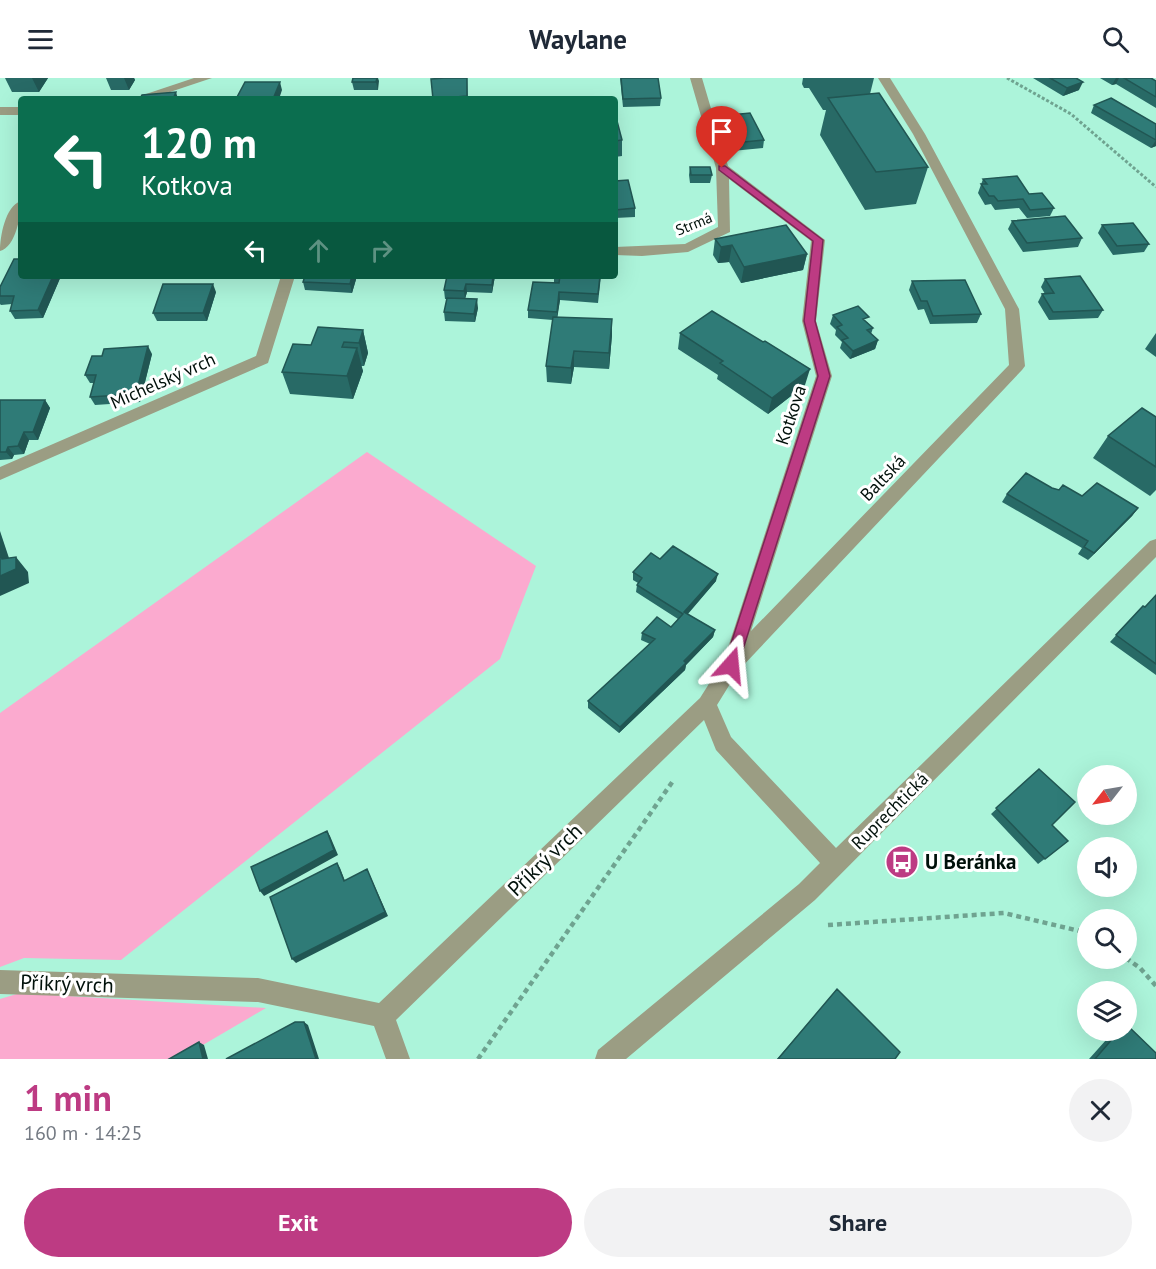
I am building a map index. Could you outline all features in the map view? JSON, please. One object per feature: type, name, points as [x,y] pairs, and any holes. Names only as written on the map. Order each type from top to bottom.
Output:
[{"type":"street","points":[[146,96],[206,78]]},
{"type":"street","points":[[696,78],[722,168]]},
{"type":"street","name":"Baltská","points":[[707,704],[731,665],[1017,366],[1012,309],[919,134],[884,78]]},
{"type":"street","points":[[0,111],[18,111]]},
{"type":"street","name":"Strmá","points":[[618,251],[642,252],[688,248],[725,230],[722,168]]},
{"type":"street","name":"Kotkova","points":[[722,168],[818,240],[809,321],[824,376],[731,665]]},
{"type":"street","points":[[0,247],[18,211]]},
{"type":"street","name":"Michelský vrch","points":[[0,474],[263,359],[287,279]]},
{"type":"street","name":"Ruprechtická","points":[[607,1059],[807,892],[1156,546]]},
{"type":"street","points":[[707,704],[723,743],[836,864]]},
{"type":"street","name":"Příkrý vrch","points":[[0,982],[258,990],[383,1017],[707,704]]},
{"type":"street","points":[[383,1017],[399,1059]]},
{"type":"path","points":[[1007,78],[1038,93],[1090,128],[1125,163],[1156,187]]},
{"type":"path","points":[[478,1059],[679,772]]},
{"type":"path","points":[[828,925],[1004,913],[1077,930]]},
{"type":"path","points":[[1137,966],[1156,986]]},
{"type":"shaded area","points":[[367,452],[536,566],[500,659],[121,960],[24,958],[0,967],[0,713]]},
{"type":"shaded area","points":[[20,993],[266,1008],[179,1059],[0,1059],[0,999]]},
{"type":"building","points":[[353,78],[377,78],[376,82],[352,82]]},
{"type":"building","points":[[467,78],[467,96],[433,96],[431,79]]},
{"type":"building","points":[[621,78],[658,78],[661,98],[623,99]]},
{"type":"building","points":[[1050,78],[1076,78],[1083,82],[1067,88]]},
{"type":"building","points":[[1124,78],[1151,78],[1156,81],[1156,97]]},
{"type":"building","points":[[245,82],[280,82],[274,96],[238,96]]},
{"type":"building","points":[[176,92],[174,96],[142,95]]},
{"type":"building","points":[[879,93],[928,167],[876,172],[828,98]]},
{"type":"building","points":[[1111,98],[1156,124],[1156,140],[1094,105]]},
{"type":"building","points":[[750,113],[764,140],[734,143],[721,116]]},
{"type":"building","points":[[618,125],[622,140],[618,141]]},
{"type":"building","points":[[690,167],[710,167],[712,175],[691,175]]},
{"type":"building","points":[[1017,176],[1029,194],[1042,193],[1054,208],[1030,210],[1023,199],[998,201],[994,196],[989,196],[981,184],[987,184],[983,179]]},
{"type":"building","points":[[628,180],[635,208],[618,210],[618,181]]},
{"type":"building","points":[[1065,216],[1082,238],[1027,243],[1012,221]]},
{"type":"building","points":[[1133,223],[1149,244],[1117,246],[1102,225]]},
{"type":"building","points":[[786,225],[807,254],[744,267],[732,245],[721,247],[715,239]]},
{"type":"building","points":[[14,259],[18,259],[18,279],[52,279],[38,310],[10,311],[14,296],[0,296],[0,287]]},
{"type":"building","points":[[1080,276],[1103,310],[1053,312],[1042,294],[1054,293],[1045,279]]},
{"type":"building","points":[[304,279],[351,279],[350,284],[303,282]]},
{"type":"building","points":[[446,279],[493,279],[492,285],[466,284],[464,291],[444,290]]},
{"type":"building","points":[[560,279],[600,279],[598,294],[559,292],[557,312],[528,310],[533,282],[559,283]]},
{"type":"building","points":[[965,280],[981,314],[933,316],[927,301],[921,301],[912,281]]},
{"type":"building","points":[[163,284],[213,284],[203,313],[153,313]]},
{"type":"building","points":[[447,298],[477,299],[474,314],[444,312]]},
{"type":"building","points":[[858,306],[869,317],[863,319],[873,328],[867,330],[878,340],[853,351],[842,340],[848,338],[837,327],[842,325],[833,315]]},
{"type":"building","points":[[712,311],[810,369],[772,398],[720,363],[723,361],[680,333]]},
{"type":"building","points":[[553,317],[612,319],[609,353],[574,351],[571,368],[546,366]]},
{"type":"building","points":[[318,327],[363,330],[359,343],[344,342],[342,347],[357,348],[347,376],[282,372],[293,344],[311,345]]},
{"type":"building","points":[[148,346],[136,394],[90,397],[96,375],[85,375],[92,356],[102,356],[104,349]]},
{"type":"building","points":[[0,400],[45,400],[33,432],[24,432],[18,446],[8,447],[6,452],[0,452]]},
{"type":"building","points":[[1142,408],[1156,417],[1156,467],[1108,436]]},
{"type":"building","points":[[1026,473],[1052,488],[1059,490],[1063,485],[1082,496],[1097,483],[1138,508],[1094,553],[1084,547],[1088,541],[1007,494]]},
{"type":"building","points":[[673,546],[718,574],[684,612],[715,630],[684,661],[686,663],[620,727],[588,701],[655,639],[642,633],[657,617],[671,627],[683,614],[637,585],[642,578],[633,572],[651,553],[660,559]]},
{"type":"building","points":[[0,553],[2,559],[16,557],[16,569],[0,576]]},
{"type":"building","points":[[1156,595],[1156,664],[1116,635]]},
{"type":"building","points":[[1039,769],[1075,802],[1052,825],[1068,841],[1045,859],[996,808]]},
{"type":"building","points":[[327,831],[334,850],[260,891],[251,867]]},
{"type":"building","points":[[337,863],[344,881],[367,869],[385,912],[292,959],[270,897]]},
{"type":"building","points":[[837,989],[900,1052],[895,1059],[778,1059]]},
{"type":"building","points":[[295,1022],[304,1022],[316,1059],[226,1059]]},
{"type":"building","points":[[1137,1035],[1156,1053],[1156,1059],[1095,1059],[1111,1041],[1137,1041]]},
{"type":"building","points":[[199,1042],[203,1059],[169,1059]]},
{"type":"place","name":"U Beránka","points":[[902,862]]},
{"type":"route","points":[[722,168],[818,240],[809,321],[824,376],[731,665]]}]
